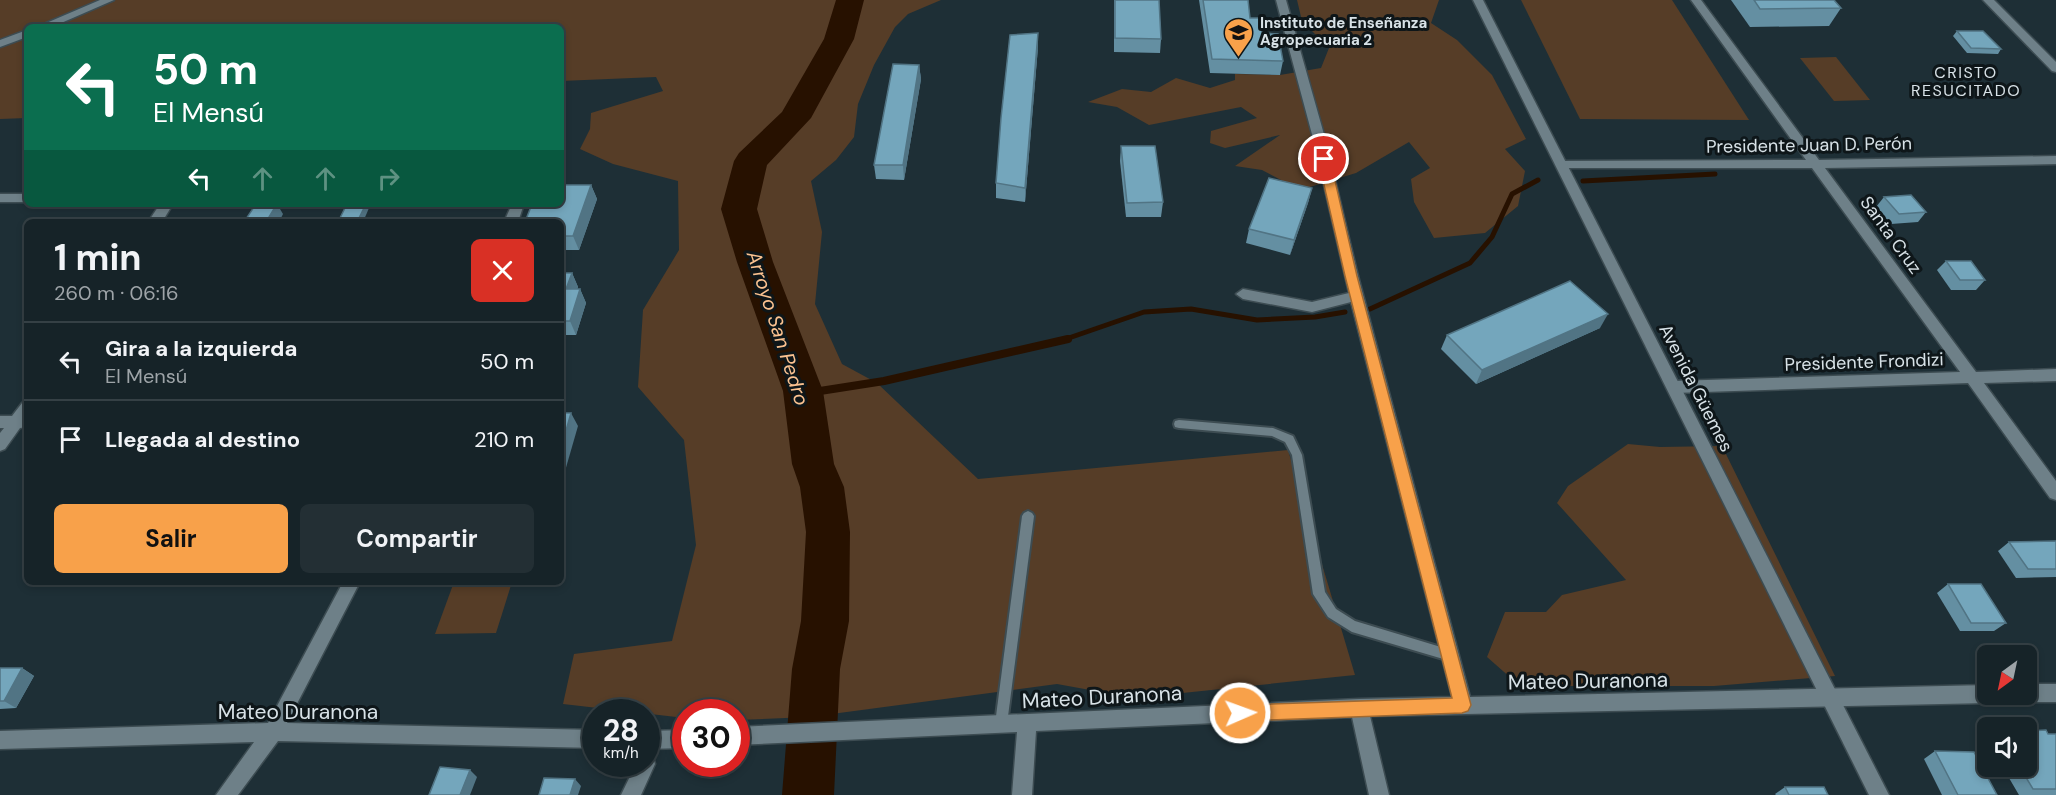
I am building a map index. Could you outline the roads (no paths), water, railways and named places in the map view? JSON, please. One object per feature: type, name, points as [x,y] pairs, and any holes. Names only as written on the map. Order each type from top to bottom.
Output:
[{"type":"street","points":[[49,24],[109,0]]},
{"type":"street","points":[[1281,0],[1319,138],[1356,296],[1462,705]]},
{"type":"street","name":"Avenida Güemes","points":[[1478,0],[1879,795]]},
{"type":"street","name":"Santa Cruz","points":[[1696,0],[2056,493]]},
{"type":"street","points":[[1988,0],[2056,69]]},
{"type":"street","points":[[0,44],[24,34]]},
{"type":"street","name":"Presidente Juan D. Perón","points":[[1562,165],[2056,160]]},
{"type":"street","points":[[0,198],[24,198]]},
{"type":"street","points":[[1243,294],[1312,307],[1356,296]]},
{"type":"street","name":"Presidente Frondizi","points":[[1674,387],[2056,375]]},
{"type":"street","points":[[0,422],[22,422]]},
{"type":"street","points":[[0,445],[22,422]]},
{"type":"street","points":[[226,795],[273,732],[350,585]]},
{"type":"street","points":[[2037,693],[2056,693]]},
{"type":"street","name":"Mateo Duranona","points":[[750,736],[1359,708],[1977,694]]},
{"type":"street","points":[[1359,708],[1379,795]]},
{"type":"street","points":[[1022,795],[1027,722]]},
{"type":"street","name":"Mateo Duranona","points":[[0,740],[273,732],[582,739]]},
{"type":"street","points":[[631,795],[639,777]]},
{"type":"lane","points":[[1179,424],[1273,432],[1289,439],[1297,455],[1318,594],[1332,614],[1352,626],[1450,655]]},
{"type":"lane","points":[[1001,724],[1028,516]]},
{"type":"waterway","name":"Arroyo San Pedro","points":[[808,795],[816,669],[825,621],[828,532],[822,487],[813,464],[803,391],[755,262],[739,209],[751,161],[795,118],[839,39],[850,0]]},
{"type":"waterway","points":[[1583,181],[1715,174]]},
{"type":"waterway","points":[[1370,309],[1470,263],[1492,237],[1512,194],[1538,180]]},
{"type":"waterway","points":[[1063,340],[1144,312],[1191,309],[1257,320],[1315,317],[1345,312]]},
{"type":"waterway","points":[[803,391],[820,391],[884,381],[1068,339]]},
{"type":"place","name":"Instituto de Enseñanza Agropecuaria 2","points":[[1239,58]]},
{"type":"district","name":"CRISTO RESUCITADO","points":[[1966,81]]}]
